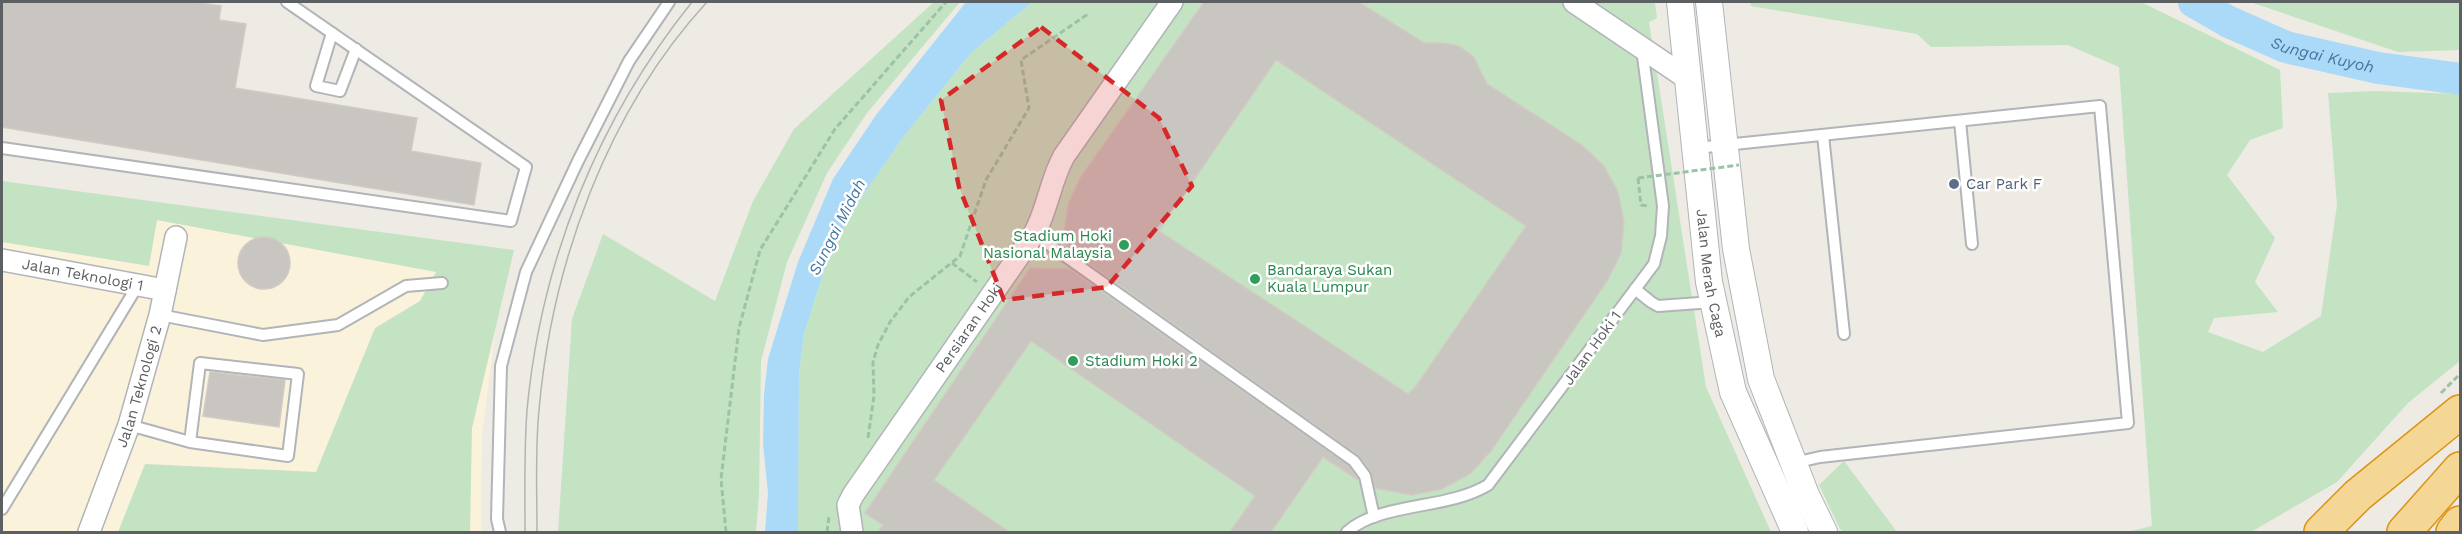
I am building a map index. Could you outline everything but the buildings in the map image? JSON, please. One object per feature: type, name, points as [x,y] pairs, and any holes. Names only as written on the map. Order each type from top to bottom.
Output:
[{"type":"highway","points":[[2321,532],[2358,495],[2460,412]]},
{"type":"highway","points":[[2404,532],[2450,481]]},
{"type":"highway","points":[[2452,532],[2460,524]]},
{"type":"street","name":"Persiaran Hoki","points":[[852,532],[848,505],[852,495],[1034,234],[1049,202],[1055,172],[1064,156],[1172,2]]},
{"type":"street","points":[[1574,2],[1688,79]]},
{"type":"street","name":"Jalan Merah Caga","points":[[1680,2],[1709,282],[1733,392],[1824,532]]},
{"type":"street","name":"Jalan Merah Caga","points":[[1709,2],[1732,155],[1736,249],[1761,379],[1795,532]]},
{"type":"street","name":"Jalan Teknologi 2","points":[[89,532],[129,425],[160,315],[176,237]]},
{"type":"street","name":"Jalan Teknologi 1","points":[[2,260],[165,290]]},
{"type":"lane","points":[[2,148],[511,220],[526,166],[287,2]]},
{"type":"lane","points":[[500,532],[497,519],[501,366],[526,272],[578,161],[629,61],[669,2]]},
{"type":"lane","points":[[332,33],[316,86],[340,91],[356,49]]},
{"type":"lane","name":"Jalan Hoki 1","points":[[1347,532],[1360,522],[1374,517],[1464,497],[1488,485],[1654,264],[1658,251],[1663,206],[1642,48]]},
{"type":"lane","points":[[1695,148],[1732,155],[1823,135],[2100,106],[2128,423],[1820,457],[1781,468]]},
{"type":"lane","points":[[1960,121],[1972,244]]},
{"type":"lane","points":[[1823,135],[1844,334]]},
{"type":"lane","points":[[1034,234],[1354,461],[1365,476],[1374,517]]},
{"type":"lane","points":[[160,315],[263,335],[338,325],[406,286],[442,283]]},
{"type":"lane","points":[[2,509],[138,285]]},
{"type":"lane","points":[[1635,289],[1658,306],[1713,302]]},
{"type":"lane","points":[[129,425],[190,442],[288,456],[298,374],[200,363],[190,442]]},
{"type":"path","points":[[726,532],[721,478],[739,328],[760,250],[835,129],[946,2]]},
{"type":"path","points":[[867,441],[873,411],[873,362],[878,345],[890,322],[909,297],[960,256],[986,180],[1029,108],[1021,60],[1088,14]]},
{"type":"path","points":[[1663,206],[1641,205],[1638,178],[1732,155]]},
{"type":"path","points":[[952,263],[972,280]]},
{"type":"path","points":[[827,532],[830,512]]},
{"type":"highlighted area","points":[[1041,27],[1159,118],[1192,186],[1107,287],[1004,300],[959,187],[941,100]]},
{"type":"shaded area","points":[[2,189],[504,263],[482,435],[481,532],[2,532]]},
{"type":"green space","points":[[934,2],[960,2],[867,113],[827,173],[787,262],[761,361],[759,494],[756,532],[558,532],[572,319],[603,234],[715,301],[753,201],[794,129]]},
{"type":"green space","name":"Bandaraya Sukan Kuala Lumpur","points":[[1032,2],[1655,2],[1657,18],[1649,22],[1706,387],[1771,532],[798,532],[799,373],[804,334],[829,255],[850,214],[904,136],[971,53]]},
{"type":"green space","points":[[1750,2],[2141,2],[2280,70],[2283,128],[2250,140],[2227,175],[2275,238],[2255,282],[2278,312],[2214,318],[2208,332],[2263,352],[2321,316],[2337,205],[2328,93],[2376,91],[2460,94],[2460,361],[2408,403],[2337,482],[2251,532],[2127,532],[2152,526],[2119,67],[2068,45],[1931,47],[1917,34],[1751,6]]},
{"type":"green space","points":[[2250,2],[2460,2],[2460,50],[2398,52]]},
{"type":"green space","points":[[2,181],[514,250],[472,428],[470,532],[118,532],[145,464],[316,472],[375,328],[420,301],[436,272],[157,220],[149,266],[2,242]]},
{"type":"green space","points":[[1844,461],[1897,532],[1844,532],[1840,529],[1819,485]]},
{"type":"water","name":"Sungai Midah","points":[[966,2],[1032,2],[971,53],[904,136],[850,214],[829,255],[804,334],[799,373],[798,532],[765,532],[768,493],[763,444],[764,395],[768,359],[798,262],[833,179],[876,115]]},
{"type":"waterway","name":"Sungai Kuyoh","points":[[2194,2],[2227,21],[2286,47],[2378,68],[2460,79]]},
{"type":"tram line","points":[[525,532],[527,410],[534,354],[545,299],[561,246],[602,143],[658,47],[692,2]]},
{"type":"tram line","points":[[537,532],[539,410],[546,355],[557,300],[572,245],[590,192],[613,140],[640,91],[672,45],[707,2]]},
{"type":"place","name":"Car Park F","points":[[1954,184]]},
{"type":"place","name":"Stadium Hoki Nasional Malaysia","points":[[1124,245]]},
{"type":"place","name":"Bandaraya Sukan Kuala Lumpur","points":[[1255,279]]},
{"type":"place","name":"Stadium Hoki 2","points":[[1073,361]]}]
